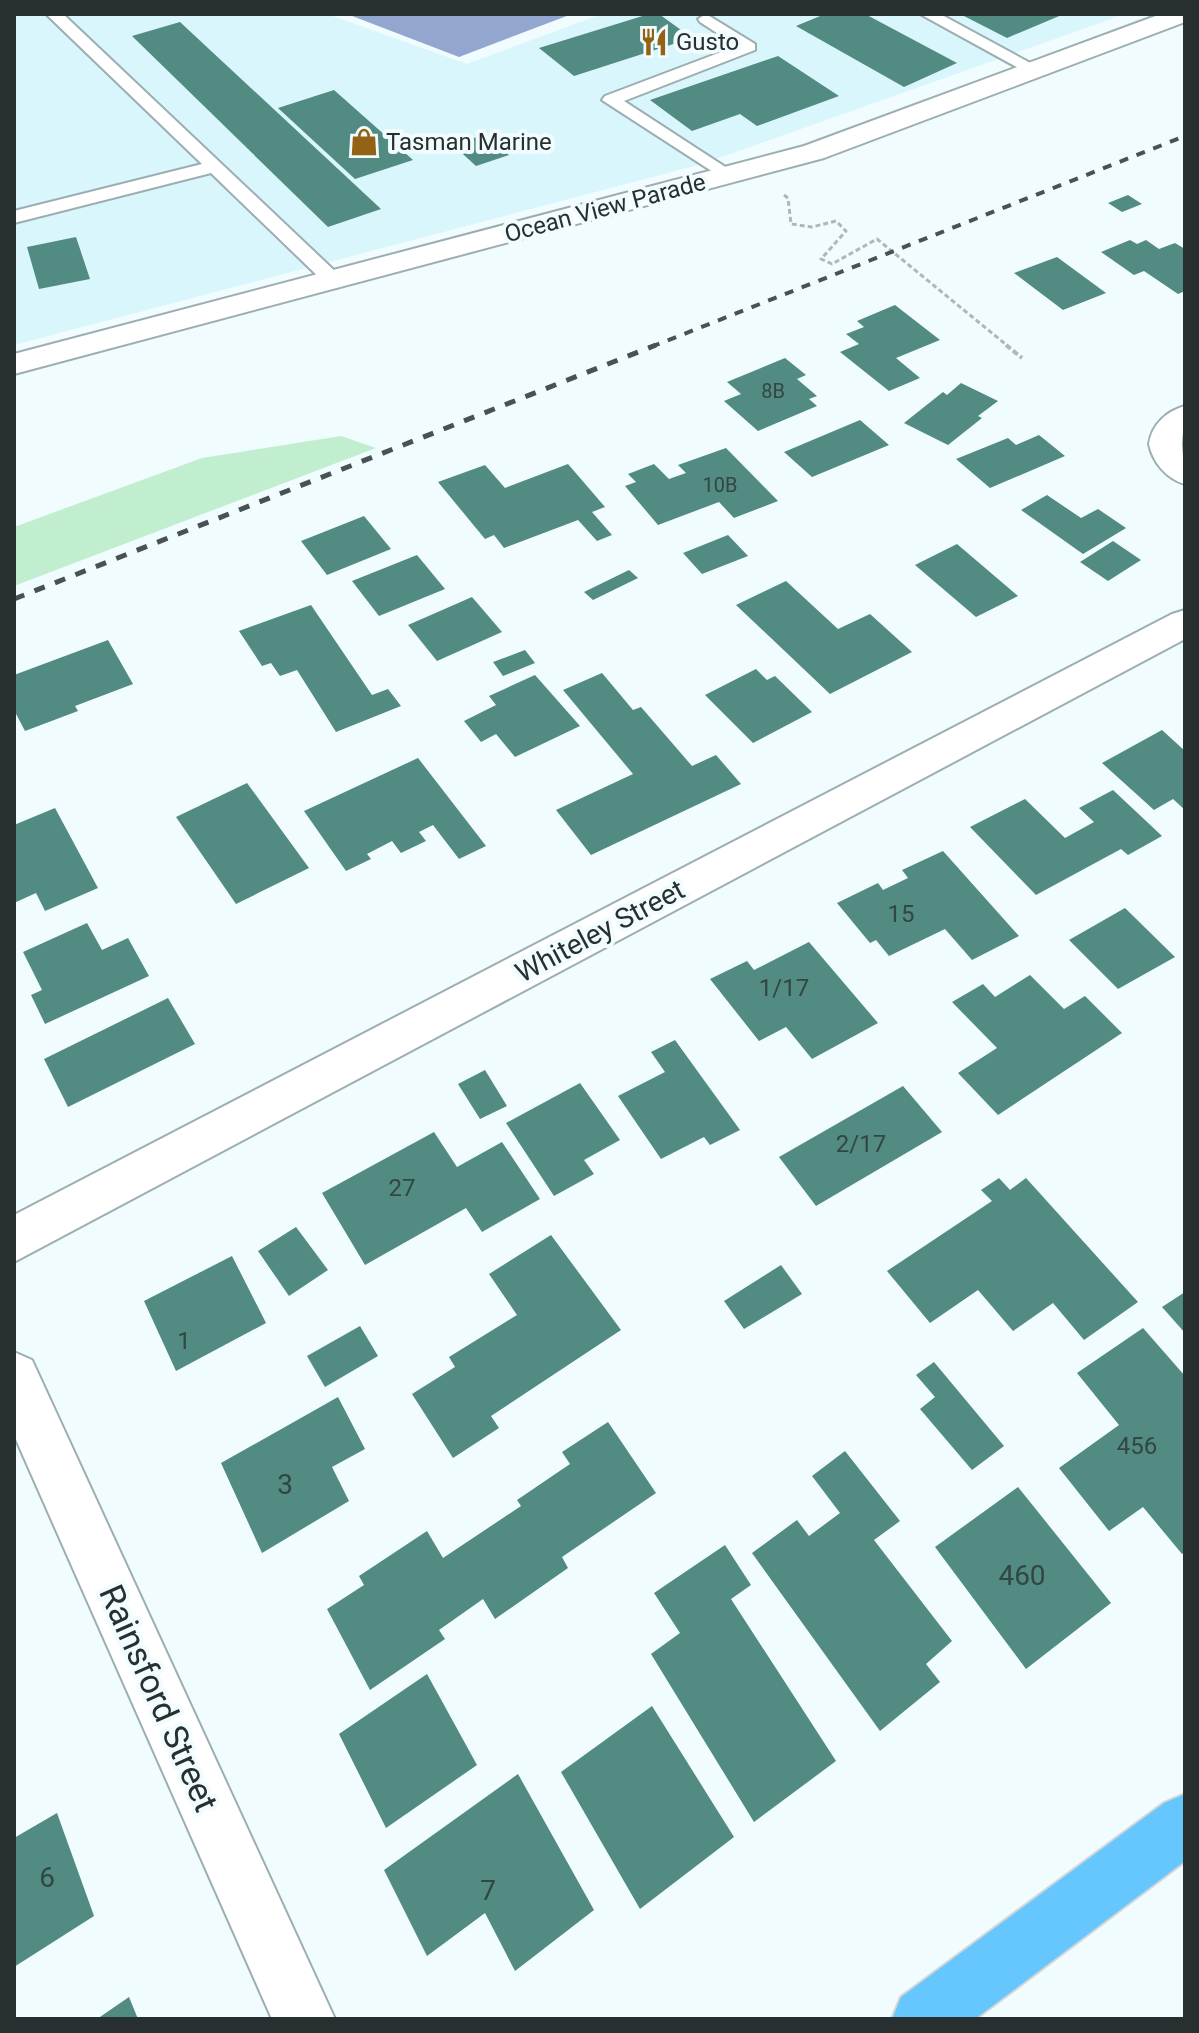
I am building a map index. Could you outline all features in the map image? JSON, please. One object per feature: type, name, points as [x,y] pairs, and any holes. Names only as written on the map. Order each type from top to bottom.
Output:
[{"type":"highway","points":[[923,2019],[1185,1824]]},
{"type":"street","name":"Ocean View Parade","points":[[14,364],[814,152],[1184,14]]},
{"type":"street","points":[[1185,416],[1171,425],[1165,443],[1169,458],[1185,473]]},
{"type":"street","name":"Whiteley Street","points":[[14,1240],[1185,623]]},
{"type":"street","name":"Rainsford Street","points":[[14,1377],[304,2019]]},
{"type":"lane","points":[[54,14],[332,279]]},
{"type":"lane","points":[[928,14],[1037,71]]},
{"type":"lane","points":[[706,19],[749,47],[611,100],[737,173]]},
{"type":"lane","points":[[14,217],[213,167]]},
{"type":"path","points":[[737,173],[788,198],[791,224],[812,227],[836,221],[846,231],[821,259],[832,264],[877,239],[1022,358]]},
{"type":"shaded area","points":[[14,14],[327,14],[467,64],[602,14],[1125,14],[702,164],[14,345]]},
{"type":"green space","points":[[341,436],[376,448],[14,586],[14,527],[202,458]]},
{"type":"water","points":[[347,14],[572,14],[459,57]]},
{"type":"building","points":[[649,14],[659,14],[692,38],[574,76],[539,48]]},
{"type":"building","points":[[825,14],[865,14],[957,63],[904,87],[796,26]]},
{"type":"building","points":[[960,14],[1064,14],[1007,38]]},
{"type":"building","points":[[180,22],[381,209],[328,227],[132,36]]},
{"type":"building","points":[[778,56],[839,96],[757,126],[740,114],[692,131],[650,100]]},
{"type":"building","points":[[334,90],[413,160],[355,179],[278,108]]},
{"type":"building","points":[[486,134],[509,155],[476,166],[453,145]]},
{"type":"building","points":[[1128,195],[1142,204],[1122,212],[1108,203]]},
{"type":"building","points":[[76,237],[90,279],[39,289],[27,247]]},
{"type":"building","points":[[1130,240],[1137,244],[1146,240],[1159,249],[1175,243],[1185,249],[1185,291],[1178,294],[1144,271],[1134,275],[1101,252]]},
{"type":"building","points":[[1057,257],[1106,293],[1063,310],[1014,273]]},
{"type":"building","points":[[895,305],[940,340],[896,358],[920,378],[889,391],[840,352],[859,344],[846,334],[864,327],[857,321]]},
{"type":"building","points":[[785,358],[806,375],[797,379],[817,396],[809,399],[817,406],[758,431],[724,401],[741,394],[727,382]]},
{"type":"building","points":[[961,383],[998,401],[948,445],[904,423],[943,392],[947,395]]},
{"type":"building","points":[[860,420],[889,445],[812,477],[784,452]]},
{"type":"building","points":[[1039,435],[1065,456],[990,488],[956,459],[1008,438],[1016,445]]},
{"type":"building","points":[[726,448],[778,501],[734,518],[719,502],[658,525],[625,486],[636,482],[628,474],[654,464],[669,479],[686,473],[678,465]]},
{"type":"building","points":[[568,464],[605,507],[592,512],[612,535],[597,541],[578,520],[504,548],[494,535],[485,539],[438,482],[485,465],[505,488]]},
{"type":"building","points":[[1047,495],[1081,518],[1098,509],[1126,528],[1083,554],[1021,510]]},
{"type":"building","points":[[364,516],[391,549],[327,575],[301,541]]},
{"type":"building","points":[[728,535],[748,556],[702,574],[683,553]]},
{"type":"building","points":[[1113,541],[1141,560],[1108,581],[1080,562]]},
{"type":"building","points":[[957,544],[1018,596],[976,617],[915,565]]},
{"type":"building","points":[[417,555],[445,589],[379,616],[352,581]]},
{"type":"building","points":[[629,570],[638,578],[593,600],[584,592]]},
{"type":"building","points":[[786,581],[838,629],[870,614],[912,652],[830,694],[736,605]]},
{"type":"building","points":[[472,597],[502,632],[437,661],[408,625]]},
{"type":"building","points":[[311,605],[372,695],[388,689],[401,706],[336,732],[297,670],[280,676],[271,663],[262,666],[239,631]]},
{"type":"building","points":[[108,640],[133,684],[75,706],[78,711],[25,731],[14,710],[14,675]]},
{"type":"building","points":[[525,650],[535,663],[503,676],[493,662]]},
{"type":"building","points":[[756,669],[767,680],[775,676],[812,712],[753,743],[705,695]]},
{"type":"building","points":[[602,673],[633,710],[641,707],[692,766],[716,755],[741,784],[591,855],[556,810],[633,774],[563,690]]},
{"type":"building","points":[[535,675],[580,726],[515,757],[496,734],[481,742],[464,721],[496,705],[489,696]]},
{"type":"building","points":[[1162,730],[1185,751],[1185,810],[1173,799],[1154,810],[1102,763]]},
{"type":"building","points":[[418,758],[486,846],[459,859],[433,825],[419,832],[426,841],[401,853],[392,841],[367,854],[371,859],[346,871],[304,811]]},
{"type":"building","points":[[247,783],[309,868],[236,904],[176,817]]},
{"type":"building","points":[[1113,790],[1162,836],[1128,855],[1121,849],[1036,895],[970,827],[1025,799],[1065,838],[1094,822],[1079,808]]},
{"type":"building","points":[[55,808],[98,888],[45,911],[36,893],[14,903],[14,825]]},
{"type":"building","points":[[943,851],[1019,936],[972,960],[945,929],[889,956],[876,940],[870,943],[837,903],[878,883],[883,890],[908,878],[902,870]]},
{"type":"building","points":[[1125,908],[1175,957],[1118,989],[1069,940]]},
{"type":"building","points":[[87,923],[102,950],[128,938],[149,976],[45,1024],[31,995],[42,990],[23,952]]},
{"type":"building","points":[[809,942],[878,1023],[812,1059],[786,1027],[759,1041],[710,979],[747,961],[754,970]]},
{"type":"building","points":[[1030,975],[1064,1009],[1085,996],[1122,1033],[998,1115],[958,1073],[997,1048],[952,1002],[983,984],[995,997]]},
{"type":"building","points":[[168,998],[195,1044],[68,1107],[44,1059]]},
{"type":"building","points":[[675,1040],[740,1130],[710,1145],[704,1137],[661,1159],[618,1096],[665,1072],[651,1052]]},
{"type":"building","points":[[485,1070],[507,1106],[480,1119],[458,1084]]},
{"type":"building","points":[[580,1083],[620,1140],[584,1160],[594,1174],[554,1196],[506,1123]]},
{"type":"building","points":[[903,1086],[942,1132],[816,1206],[779,1157]]},
{"type":"building","points":[[434,1132],[457,1167],[502,1142],[540,1199],[482,1232],[466,1208],[365,1265],[322,1193]]},
{"type":"building","points":[[999,1178],[1010,1190],[1026,1178],[1138,1302],[1084,1340],[1053,1303],[1013,1331],[978,1290],[930,1323],[887,1271],[992,1201],[981,1190]]},
{"type":"building","points":[[296,1227],[328,1270],[289,1296],[258,1251]]},
{"type":"building","points":[[551,1235],[621,1330],[491,1416],[499,1428],[453,1458],[412,1394],[455,1367],[449,1357],[517,1315],[489,1274]]},
{"type":"building","points":[[232,1256],[266,1323],[176,1371],[144,1301]]},
{"type":"building","points":[[781,1265],[802,1294],[744,1329],[724,1301]]},
{"type":"building","points":[[1185,1292],[1185,1333],[1162,1307]]},
{"type":"building","points":[[360,1326],[378,1356],[325,1387],[307,1356]]},
{"type":"building","points":[[1143,1328],[1185,1376],[1185,1552],[1182,1554],[1143,1507],[1109,1531],[1059,1468],[1119,1425],[1077,1373]]},
{"type":"building","points":[[934,1362],[1004,1446],[972,1470],[920,1409],[935,1397],[916,1375]]},
{"type":"building","points":[[338,1397],[365,1449],[332,1467],[349,1501],[262,1553],[221,1463]]},
{"type":"building","points":[[608,1422],[656,1493],[562,1557],[568,1568],[495,1619],[483,1599],[439,1630],[445,1639],[370,1690],[327,1609],[364,1585],[359,1576],[427,1531],[443,1558],[521,1506],[517,1500],[570,1464],[562,1452]]},
{"type":"building","points":[[845,1451],[900,1521],[874,1540],[952,1641],[926,1664],[940,1682],[880,1731],[752,1553],[797,1520],[809,1536],[840,1513],[812,1476]]},
{"type":"building","points":[[1018,1487],[1111,1603],[1026,1669],[935,1547]]},
{"type":"building","points":[[725,1545],[751,1585],[731,1599],[836,1761],[754,1822],[651,1654],[680,1633],[654,1593]]},
{"type":"building","points":[[427,1674],[477,1765],[386,1828],[339,1734]]},
{"type":"building","points":[[652,1706],[734,1837],[640,1909],[561,1772]]},
{"type":"building","points":[[518,1774],[594,1910],[515,1971],[485,1913],[427,1956],[384,1870]]},
{"type":"building","points":[[57,1813],[94,1916],[14,1967],[14,1838]]},
{"type":"building","points":[[129,1997],[138,2019],[97,2019]]},
{"type":"railway","points":[[651,347],[1185,136]]},
{"type":"railway","points":[[14,599],[656,345]]},
{"type":"place","name":"Gusto","points":[[654,42]]},
{"type":"place","name":"Tasman Marine","points":[[364,142]]}]
